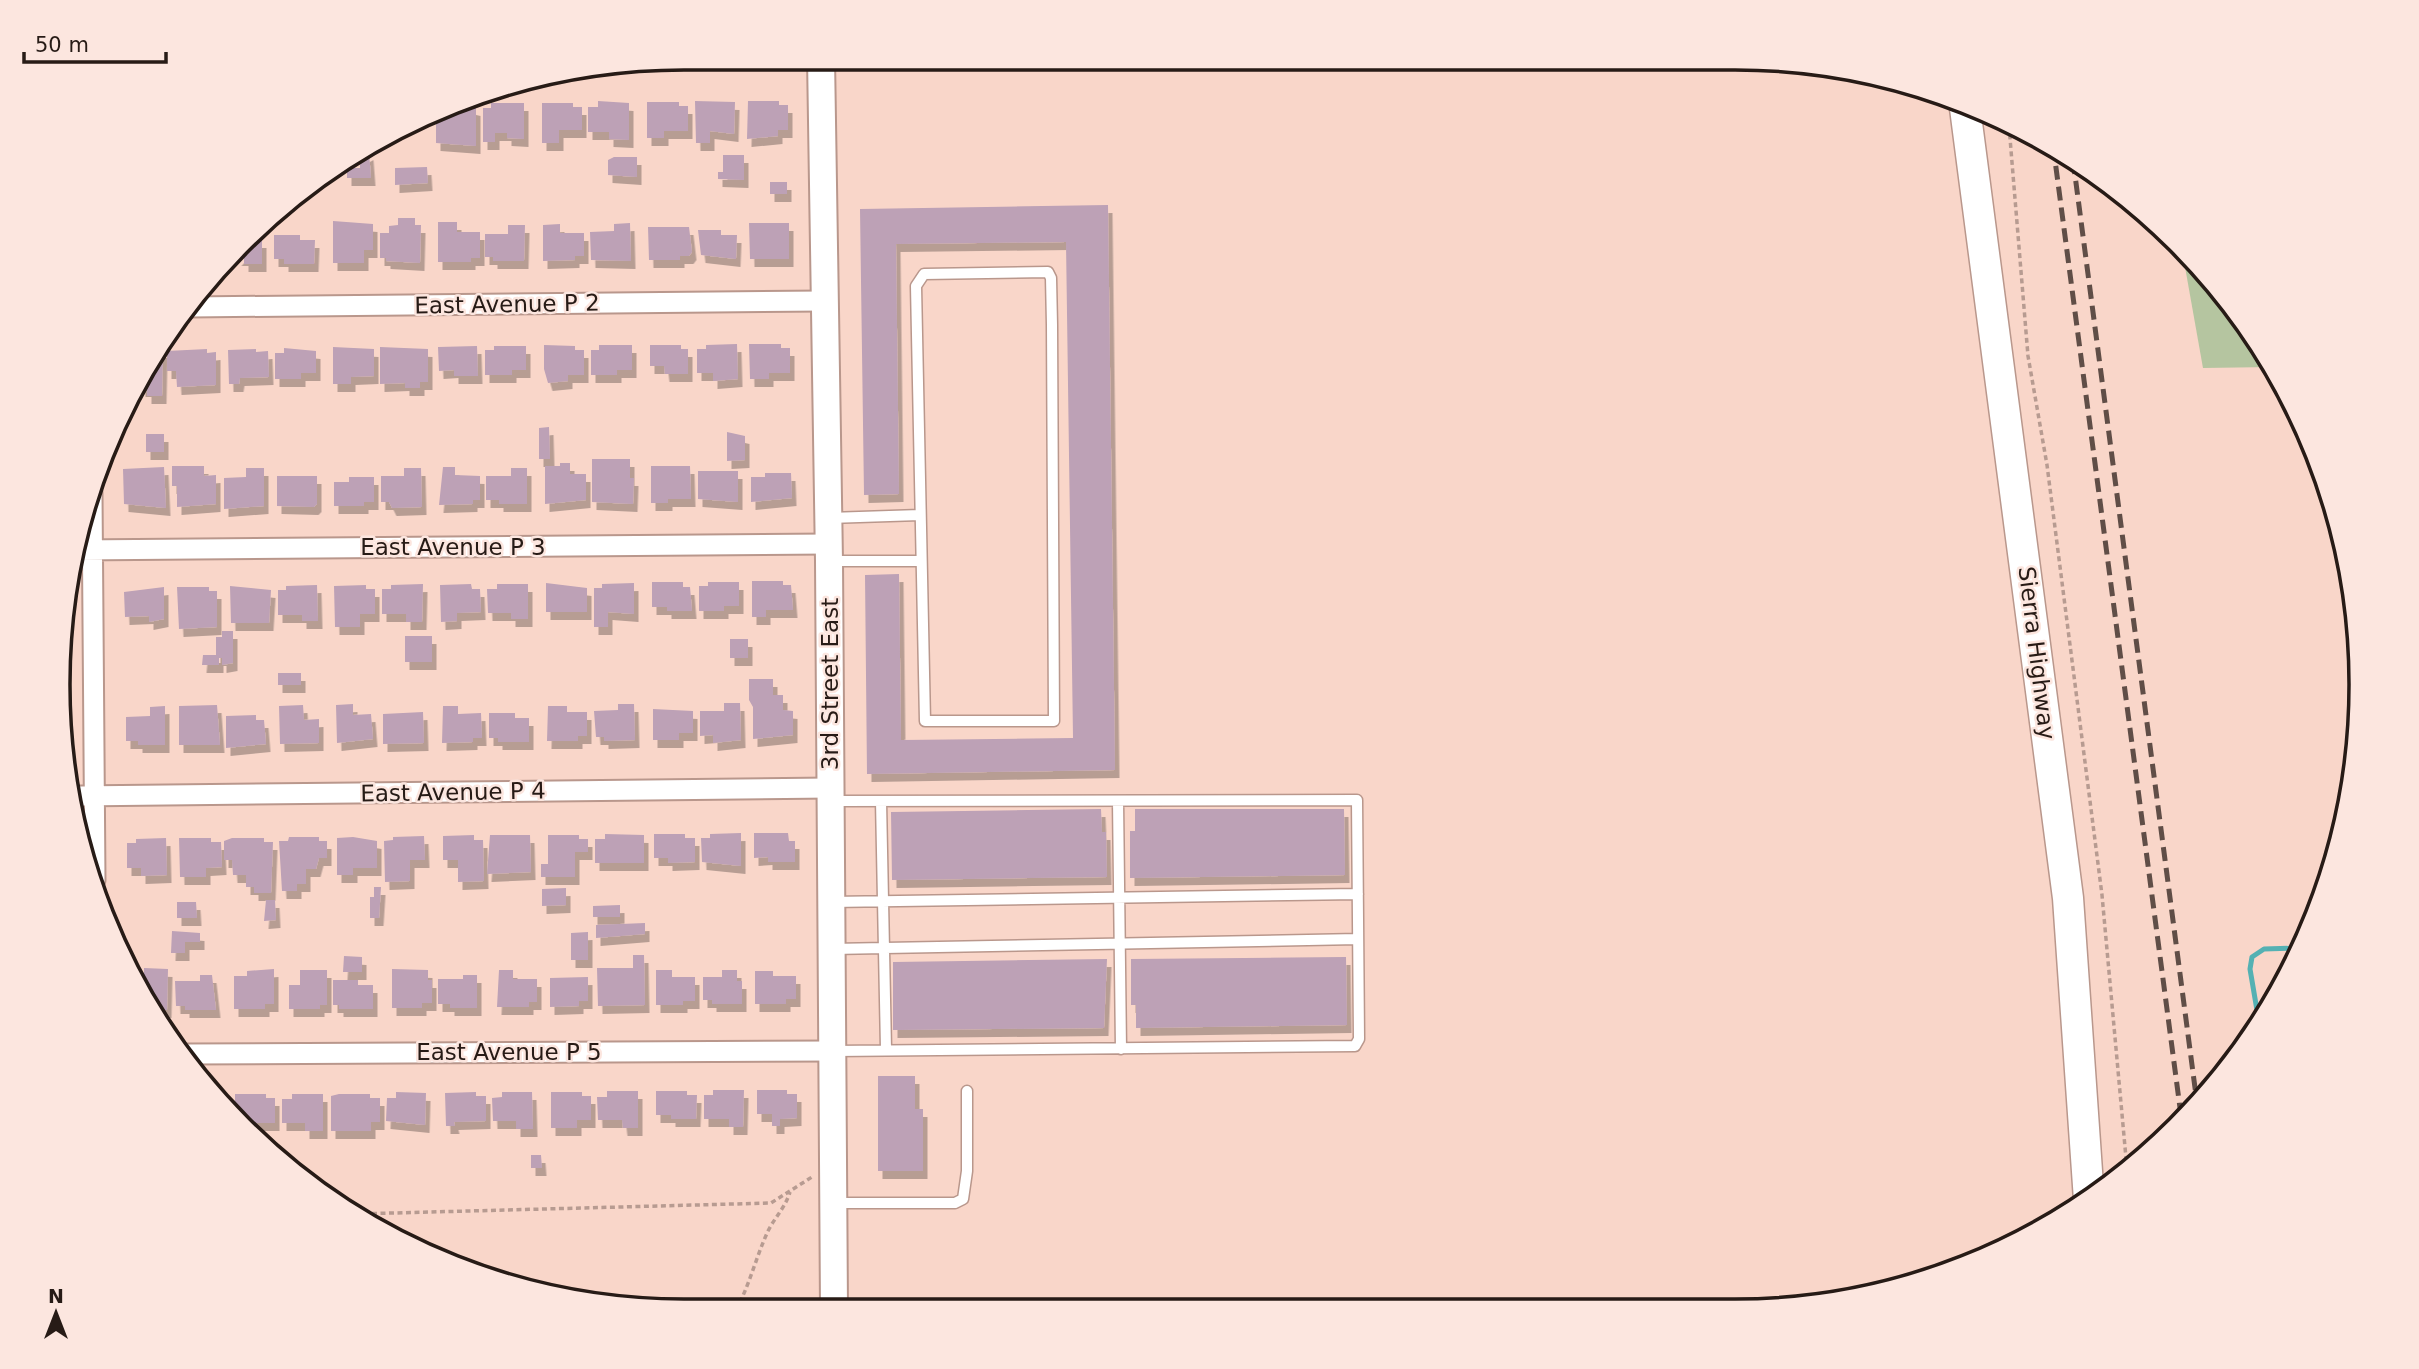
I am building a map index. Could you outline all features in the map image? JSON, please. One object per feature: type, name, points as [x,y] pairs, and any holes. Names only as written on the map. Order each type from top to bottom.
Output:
[{"type":"main road","name":"Sierra Highway","points":[[1966,116],[2068,898],[2089,1186]]},
{"type":"street","name":"3rd Street East","points":[[821,70],[829,541],[834,1299]]},
{"type":"street","name":"East Avenue P 2","points":[[199,307],[823,301]]},
{"type":"street","name":"East Avenue P 3","points":[[85,550],[829,541]]},
{"type":"street","points":[[85,552],[85,796],[90,841]]},
{"type":"street","name":"East Avenue P 4","points":[[85,796],[830,795]]},
{"type":"street","name":"East Avenue P 5","points":[[193,1054],[832,1051]]},
{"type":"lane","points":[[1048,272],[1051,289],[1054,721],[925,721],[920,515],[916,286],[919,278],[924,274],[1048,272]]},
{"type":"lane","points":[[829,541],[920,515]]},
{"type":"lane","points":[[829,541],[921,561]]},
{"type":"lane","points":[[830,795],[881,801],[1357,800],[1359,1039],[1355,1046],[832,1051]]},
{"type":"lane","points":[[881,801],[886,1049]]},
{"type":"lane","points":[[1118,801],[1121,1049]]},
{"type":"lane","points":[[831,902],[1357,894]]},
{"type":"lane","points":[[831,949],[1358,939]]},
{"type":"lane","points":[[833,1203],[955,1203],[963,1199],[967,1171],[967,1091]]},
{"type":"path","points":[[2010,135],[2028,356],[2047,465],[2102,895],[2126,1158]]},
{"type":"path","points":[[372,1214],[771,1203],[790,1189],[833,1167]]},
{"type":"path","points":[[742,1299],[751,1282],[769,1228],[786,1206],[790,1189]]},
{"type":"green space","points":[[2185,267],[2222,310],[2261,367],[2203,368]]},
{"type":"building","points":[[598,101],[629,103],[629,140],[609,139],[609,132],[588,132],[588,107],[598,107]]},
{"type":"building","points":[[695,101],[735,102],[734,134],[710,131],[710,143],[696,143]]},
{"type":"building","points":[[748,101],[779,101],[779,105],[788,105],[788,130],[778,130],[778,136],[747,139]]},
{"type":"building","points":[[647,102],[679,102],[679,106],[688,106],[688,131],[664,131],[664,138],[647,138]]},
{"type":"building","points":[[491,103],[524,103],[524,139],[507,138],[507,133],[495,133],[495,142],[483,142],[483,108],[491,108]]},
{"type":"building","points":[[542,103],[573,103],[573,107],[582,107],[582,130],[559,130],[559,143],[542,143]]},
{"type":"building","points":[[476,108],[476,146],[436,143],[436,123]]},
{"type":"building","points":[[723,155],[744,155],[744,180],[718,179],[718,172],[723,172]]},
{"type":"building","points":[[369,157],[371,178],[347,178],[347,171],[360,168],[360,163]]},
{"type":"building","points":[[614,157],[637,157],[637,177],[608,175],[608,160]]},
{"type":"building","points":[[427,167],[428,183],[395,185],[395,168]]},
{"type":"building","points":[[770,182],[787,182],[787,194],[770,194]]},
{"type":"building","points":[[1108,205],[1115,770],[867,774],[865,575],[899,574],[901,740],[1073,738],[1066,242],[896,244],[899,494],[864,495],[860,209]]},
{"type":"building","points":[[398,218],[415,218],[415,225],[421,225],[420,263],[386,261],[386,258],[380,258],[380,233],[389,233],[389,226],[398,225]]},
{"type":"building","points":[[333,221],[373,224],[373,250],[364,250],[364,263],[333,263]]},
{"type":"building","points":[[438,222],[457,222],[457,232],[480,232],[480,258],[471,258],[471,262],[438,262]]},
{"type":"building","points":[[630,223],[631,261],[591,260],[590,232],[614,231],[614,224]]},
{"type":"building","points":[[749,223],[789,223],[789,259],[750,259]]},
{"type":"building","points":[[560,224],[560,233],[584,233],[584,256],[575,256],[575,260],[543,261],[543,225]]},
{"type":"building","points":[[508,225],[525,225],[524,261],[493,261],[493,257],[485,257],[485,234],[508,234]]},
{"type":"building","points":[[648,227],[689,227],[692,252],[689,256],[680,256],[680,260],[649,260]]},
{"type":"building","points":[[698,230],[721,230],[721,235],[737,235],[736,259],[701,255]]},
{"type":"building","points":[[274,235],[300,235],[300,240],[315,240],[314,264],[284,264],[284,259],[274,259]]},
{"type":"building","points":[[262,240],[262,264],[244,264],[244,258]]},
{"type":"building","points":[[737,344],[738,379],[713,381],[713,373],[697,373],[697,349],[706,349],[706,345]]},
{"type":"building","points":[[749,344],[781,344],[781,348],[790,348],[790,373],[769,373],[769,379],[750,379]]},
{"type":"building","points":[[544,345],[575,346],[575,350],[584,350],[584,375],[568,375],[568,381],[548,383],[544,369]]},
{"type":"building","points":[[599,345],[632,345],[632,370],[617,370],[617,375],[591,375],[591,350],[599,350]]},
{"type":"building","points":[[650,345],[681,345],[681,349],[688,349],[688,374],[665,374],[664,366],[650,366]]},
{"type":"building","points":[[477,346],[478,376],[454,376],[454,370],[439,371],[438,347]]},
{"type":"building","points":[[494,346],[526,346],[526,370],[512,370],[512,375],[485,375],[485,350],[494,350]]},
{"type":"building","points":[[333,347],[374,349],[374,376],[351,377],[351,384],[333,384]]},
{"type":"building","points":[[380,347],[428,349],[428,382],[420,382],[420,388],[405,388],[405,383],[380,384]]},
{"type":"building","points":[[284,348],[316,351],[316,373],[301,373],[301,379],[275,379],[275,353],[284,353]]},
{"type":"building","points":[[207,349],[207,353],[216,352],[216,385],[177,387],[176,371],[167,371],[169,351]]},
{"type":"building","points":[[256,349],[256,352],[268,351],[269,377],[240,378],[239,384],[229,384],[228,350]]},
{"type":"building","points":[[163,360],[162,396],[147,396],[147,389]]},
{"type":"building","points":[[549,427],[550,459],[539,459],[539,428]]},
{"type":"building","points":[[727,432],[745,436],[745,460],[727,461]]},
{"type":"building","points":[[146,434],[164,434],[164,452],[146,452]]},
{"type":"building","points":[[592,459],[630,459],[630,478],[634,478],[633,504],[592,502]]},
{"type":"building","points":[[560,463],[570,463],[570,474],[586,474],[586,500],[545,504],[545,466],[560,466]]},
{"type":"building","points":[[172,466],[204,466],[204,476],[216,475],[216,504],[177,507],[177,486],[172,486]]},
{"type":"building","points":[[651,466],[690,466],[691,499],[668,499],[668,503],[651,503]]},
{"type":"building","points":[[164,467],[166,508],[124,504],[123,469]]},
{"type":"building","points":[[443,467],[455,467],[455,475],[480,476],[480,500],[473,500],[473,504],[439,505]]},
{"type":"building","points":[[246,468],[264,468],[264,506],[224,509],[224,478],[246,477]]},
{"type":"building","points":[[404,468],[421,468],[422,507],[392,508],[389,502],[381,502],[381,476],[404,476]]},
{"type":"building","points":[[511,468],[527,468],[527,504],[499,504],[499,500],[486,500],[486,476],[511,476]]},
{"type":"building","points":[[698,471],[738,471],[738,502],[698,499]]},
{"type":"building","points":[[765,473],[791,473],[792,498],[751,502],[751,477],[765,477]]},
{"type":"building","points":[[277,476],[317,476],[317,504],[314,507],[277,506]]},
{"type":"building","points":[[349,477],[374,477],[374,502],[364,502],[364,506],[334,506],[334,482],[349,482]]},
{"type":"building","points":[[752,581],[783,581],[783,585],[791,585],[793,610],[766,610],[766,617],[752,617]]},
{"type":"building","points":[[652,582],[683,582],[683,587],[690,587],[692,611],[667,611],[667,607],[652,607]]},
{"type":"building","points":[[708,582],[739,582],[739,606],[724,606],[724,611],[699,611],[699,586],[708,586]]},
{"type":"building","points":[[546,583],[587,588],[587,612],[546,612]]},
{"type":"building","points":[[634,583],[634,614],[608,612],[608,627],[594,627],[594,588],[602,588],[602,584]]},
{"type":"building","points":[[423,584],[422,622],[406,622],[406,614],[382,614],[382,589],[391,589],[391,585]]},
{"type":"building","points":[[471,584],[472,589],[480,589],[481,612],[457,613],[457,621],[441,622],[440,585]]},
{"type":"building","points":[[497,584],[528,584],[528,619],[511,619],[511,613],[488,613],[487,589],[497,589]]},
{"type":"building","points":[[317,585],[318,621],[302,621],[302,615],[278,615],[278,590],[286,590],[286,586]]},
{"type":"building","points":[[366,585],[366,589],[375,589],[375,614],[360,614],[360,627],[335,627],[334,586]]},
{"type":"building","points":[[230,586],[271,590],[269,623],[231,623]]},
{"type":"building","points":[[164,587],[164,619],[149,622],[149,616],[125,617],[124,592]]},
{"type":"building","points":[[177,587],[209,587],[209,591],[217,591],[217,627],[179,629]]},
{"type":"building","points":[[222,631],[233,631],[233,663],[222,665],[222,658],[219,658],[219,665],[202,665],[203,655],[216,655],[216,637],[222,637]]},
{"type":"building","points":[[405,636],[432,636],[432,662],[405,662]]},
{"type":"building","points":[[730,639],[748,639],[748,658],[730,658]]},
{"type":"building","points":[[278,673],[301,673],[301,685],[278,685]]},
{"type":"building","points":[[749,679],[773,679],[773,695],[783,695],[783,710],[793,711],[793,735],[753,739],[753,707],[749,700]]},
{"type":"building","points":[[724,703],[740,703],[741,740],[713,743],[713,735],[700,736],[700,711],[724,711]]},
{"type":"building","points":[[353,704],[353,715],[371,714],[373,739],[337,743],[336,705]]},
{"type":"building","points":[[618,704],[634,704],[635,740],[604,741],[604,737],[596,737],[594,711],[618,710]]},
{"type":"building","points":[[217,705],[220,745],[179,745],[179,706]]},
{"type":"building","points":[[303,705],[304,720],[319,719],[319,743],[280,744],[279,706]]},
{"type":"building","points":[[165,706],[165,745],[138,745],[138,741],[126,741],[126,717],[150,716],[150,707]]},
{"type":"building","points":[[443,706],[458,706],[458,714],[481,713],[482,738],[473,738],[473,742],[442,743]]},
{"type":"building","points":[[548,706],[567,706],[567,712],[587,712],[587,736],[578,736],[578,741],[547,741]]},
{"type":"building","points":[[653,709],[693,711],[693,733],[679,733],[679,740],[653,740]]},
{"type":"building","points":[[423,712],[424,743],[383,744],[383,714]]},
{"type":"building","points":[[489,713],[515,713],[515,718],[529,718],[529,742],[498,742],[498,738],[489,738]]},
{"type":"building","points":[[256,715],[256,720],[264,720],[266,744],[226,748],[226,716]]},
{"type":"building","points":[[1101,809],[1102,832],[1106,832],[1107,877],[892,880],[891,812]]},
{"type":"building","points":[[1135,809],[1344,809],[1345,875],[1130,878],[1130,831],[1135,831]]},
{"type":"building","points":[[741,833],[741,866],[702,862],[701,838],[710,838],[710,834]]},
{"type":"building","points":[[754,833],[788,833],[789,841],[795,841],[795,862],[768,862],[768,857],[754,858]]},
{"type":"building","points":[[605,834],[644,835],[644,863],[595,863],[595,839],[605,839]]},
{"type":"building","points":[[654,834],[685,834],[685,838],[695,838],[695,862],[668,863],[668,858],[654,858]]},
{"type":"building","points":[[474,835],[474,840],[483,840],[484,881],[458,882],[458,860],[443,860],[443,836]]},
{"type":"building","points":[[490,835],[530,835],[531,872],[487,874]]},
{"type":"building","points":[[548,835],[579,835],[579,839],[588,839],[588,852],[575,852],[575,877],[541,877],[541,864],[548,864]]},
{"type":"building","points":[[424,836],[425,860],[410,860],[410,881],[385,882],[384,841],[393,840],[393,837]]},
{"type":"building","points":[[289,837],[319,837],[319,841],[327,841],[327,858],[319,858],[316,869],[306,869],[306,884],[297,884],[297,891],[282,891],[279,841],[288,841]]},
{"type":"building","points":[[353,837],[377,841],[377,868],[353,868],[353,875],[337,875],[337,838]]},
{"type":"building","points":[[166,838],[167,875],[141,876],[141,868],[127,868],[127,843],[136,843],[136,839]]},
{"type":"building","points":[[179,838],[211,838],[211,842],[221,842],[222,867],[206,868],[206,877],[180,877]]},
{"type":"building","points":[[232,838],[264,838],[264,842],[273,842],[271,893],[254,893],[254,887],[246,887],[246,875],[233,875],[232,860],[224,860],[224,841]]},
{"type":"building","points":[[374,887],[381,887],[379,918],[370,918],[370,897],[374,897]]},
{"type":"building","points":[[566,888],[566,905],[542,906],[542,889]]},
{"type":"building","points":[[266,900],[275,900],[276,920],[264,921]]},
{"type":"building","points":[[177,902],[196,902],[197,918],[177,918]]},
{"type":"building","points":[[620,905],[620,917],[593,917],[593,906]]},
{"type":"building","points":[[645,923],[645,934],[596,938],[596,925]]},
{"type":"building","points":[[172,931],[200,933],[200,942],[185,942],[185,953],[171,953]]},
{"type":"building","points":[[588,932],[588,960],[571,960],[571,933]]},
{"type":"building","points":[[633,955],[644,955],[645,1005],[598,1006],[597,968],[633,968]]},
{"type":"building","points":[[344,956],[362,957],[362,972],[343,972]]},
{"type":"building","points":[[1346,957],[1347,1025],[1136,1028],[1136,1005],[1131,1005],[1131,959]]},
{"type":"building","points":[[1107,959],[1104,1028],[893,1030],[893,962]]},
{"type":"building","points":[[144,968],[168,969],[167,1010],[164,1010],[152,992],[142,973]]},
{"type":"building","points":[[274,969],[274,1004],[265,1004],[265,1009],[234,1009],[234,976],[247,976],[247,971]]},
{"type":"building","points":[[392,969],[428,970],[428,980],[432,980],[432,1003],[422,1003],[422,1008],[392,1008]]},
{"type":"building","points":[[300,970],[327,970],[327,1005],[320,1005],[320,1009],[289,1009],[289,985],[300,985]]},
{"type":"building","points":[[499,970],[513,970],[513,979],[537,979],[537,1002],[529,1002],[529,1007],[497,1007]]},
{"type":"building","points":[[656,970],[672,970],[672,977],[695,977],[695,1001],[683,1001],[683,1005],[656,1005]]},
{"type":"building","points":[[722,970],[737,970],[737,981],[742,981],[742,1004],[712,1004],[712,1000],[703,1000],[703,977],[722,977]]},
{"type":"building","points":[[755,971],[773,971],[773,976],[796,976],[796,999],[786,999],[786,1004],[755,1004]]},
{"type":"building","points":[[200,975],[212,975],[216,1010],[185,1010],[185,1006],[176,1006],[175,981],[200,981]]},
{"type":"building","points":[[463,975],[477,975],[477,1008],[450,1008],[450,1004],[438,1004],[438,979],[463,979]]},
{"type":"building","points":[[588,977],[588,1001],[579,1001],[579,1006],[550,1007],[550,978]]},
{"type":"building","points":[[333,980],[358,980],[358,985],[373,985],[373,1009],[339,1009],[339,1005],[333,1005]]},
{"type":"building","points":[[878,1076],[915,1076],[915,1109],[923,1109],[923,1171],[878,1171]]},
{"type":"building","points":[[713,1090],[744,1090],[743,1127],[729,1127],[729,1119],[704,1119],[704,1095],[713,1095]]},
{"type":"building","points":[[757,1090],[787,1090],[787,1094],[797,1094],[797,1118],[780,1119],[780,1126],[772,1126],[772,1114],[757,1114]]},
{"type":"building","points":[[607,1091],[638,1091],[638,1128],[623,1128],[622,1120],[598,1120],[597,1097],[607,1097]]},
{"type":"building","points":[[656,1091],[687,1091],[687,1095],[697,1095],[696,1119],[671,1119],[671,1115],[656,1115]]},
{"type":"building","points":[[396,1092],[426,1093],[425,1125],[386,1121],[387,1098],[396,1098]]},
{"type":"building","points":[[476,1092],[476,1096],[486,1096],[486,1121],[454,1122],[455,1126],[446,1126],[445,1093]]},
{"type":"building","points":[[502,1092],[532,1092],[533,1129],[516,1129],[516,1121],[493,1121],[492,1098],[502,1097]]},
{"type":"building","points":[[551,1092],[582,1092],[582,1096],[591,1096],[591,1120],[577,1120],[577,1128],[551,1128]]},
{"type":"building","points":[[235,1094],[266,1094],[266,1098],[275,1098],[275,1123],[254,1123],[235,1103]]},
{"type":"building","points":[[292,1094],[323,1094],[323,1131],[305,1131],[305,1123],[282,1123],[282,1099],[292,1099]]},
{"type":"building","points":[[370,1094],[370,1098],[380,1098],[380,1122],[371,1122],[371,1131],[331,1131],[331,1096]]},
{"type":"building","points":[[531,1155],[541,1155],[542,1168],[531,1168]]},
{"type":"waterway","points":[[2257,1008],[2250,969],[2252,957],[2264,949],[2289,948]]},
{"type":"railway","points":[[2055,160],[2180,1108]]},
{"type":"railway","points":[[2075,173],[2195,1092]]}]
